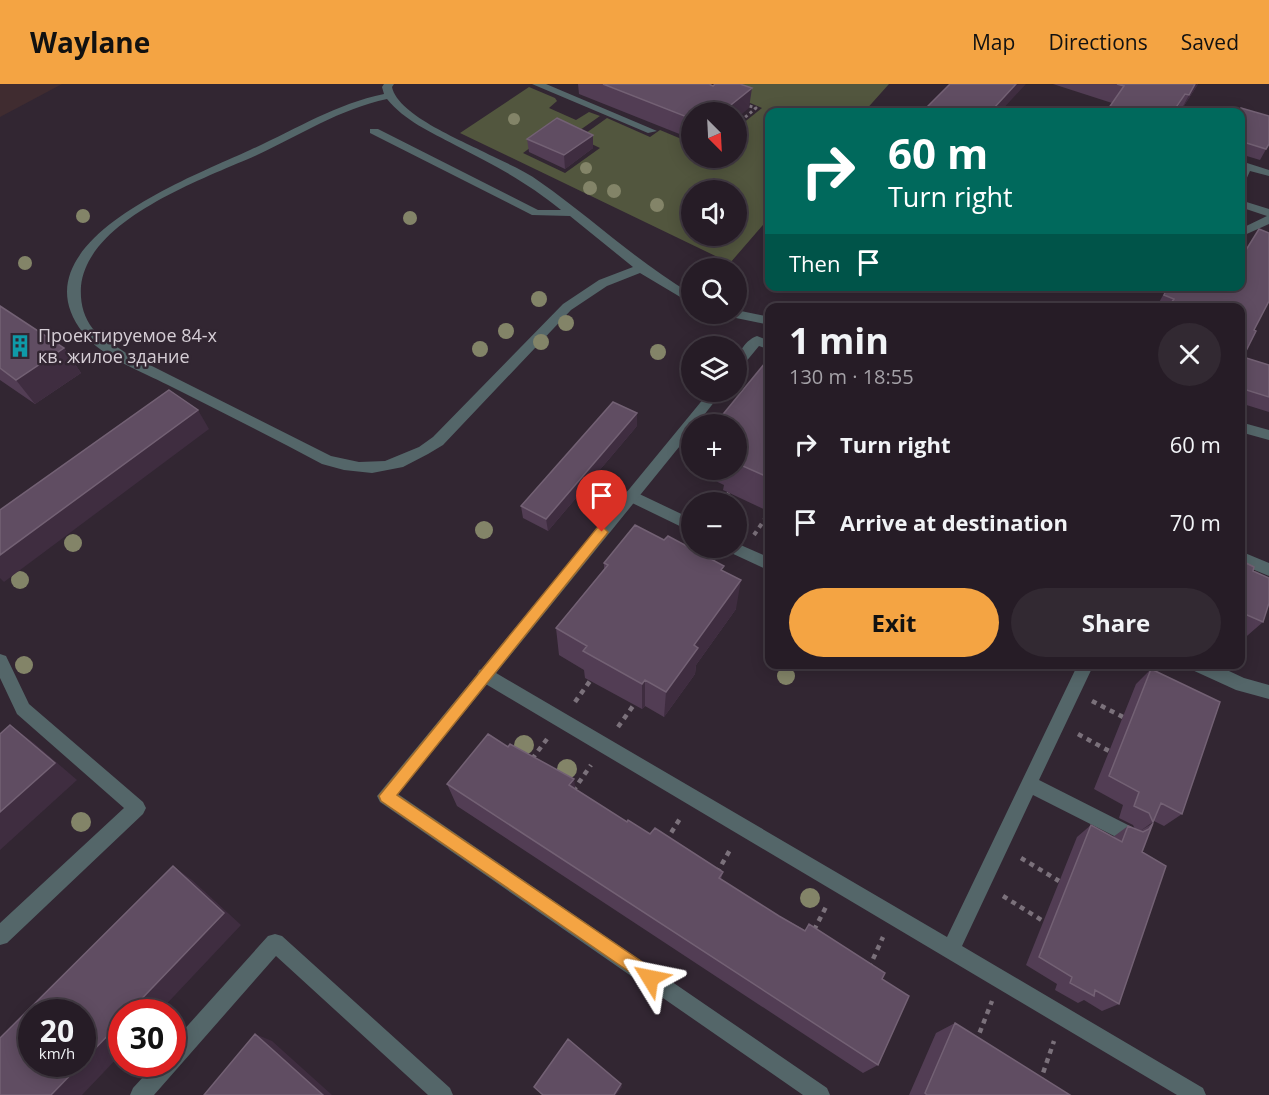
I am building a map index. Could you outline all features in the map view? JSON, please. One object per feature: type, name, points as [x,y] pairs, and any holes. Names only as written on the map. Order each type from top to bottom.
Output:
[{"type":"street","points":[[537,84],[652,131]]},
{"type":"street","points":[[642,268],[603,283],[567,307],[438,441],[413,458],[385,467],[353,468],[327,460],[122,356],[95,338],[76,315],[73,289],[81,263],[102,237],[159,195],[255,152],[334,111],[389,90],[400,109],[419,122],[535,183],[642,268],[681,296]]},
{"type":"street","points":[[374,131],[536,213],[574,213]]},
{"type":"street","points":[[1245,171],[1247,166],[1269,173]]},
{"type":"street","points":[[1245,205],[1269,213]]},
{"type":"street","points":[[1245,231],[1269,219]]},
{"type":"street","points":[[747,317],[763,320],[764,343],[747,357]]},
{"type":"street","points":[[708,402],[386,796],[820,1095]]},
{"type":"street","points":[[1245,428],[1269,435]]},
{"type":"street","points":[[631,496],[681,521]]},
{"type":"street","points":[[747,554],[765,563]]},
{"type":"street","points":[[1245,559],[1269,570]]},
{"type":"street","points":[[0,661],[23,709],[138,808],[0,936]]},
{"type":"street","points":[[950,951],[1084,669]]},
{"type":"street","points":[[1207,669],[1242,685],[1269,692]]},
{"type":"street","points":[[484,675],[1196,1095]]},
{"type":"street","points":[[1029,784],[1126,833]]},
{"type":"street","points":[[186,1042],[275,943],[443,1095]]},
{"type":"street","points":[[140,1095],[156,1077]]},
{"type":"path","points":[[747,104],[756,108],[747,116]]},
{"type":"path","points":[[1073,692],[1123,717]]},
{"type":"path","points":[[1058,723],[1109,751]]},
{"type":"path","points":[[665,842],[693,798]]},
{"type":"path","points":[[710,884],[743,828]]},
{"type":"path","points":[[1000,846],[1059,881]]},
{"type":"path","points":[[811,935],[837,884]]},
{"type":"path","points":[[982,884],[1043,921]]},
{"type":"path","points":[[868,971],[893,917]]},
{"type":"path","points":[[974,1048],[1000,980]]},
{"type":"shaded area","points":[[0,84],[62,84],[0,117]]},
{"type":"green space","points":[[742,84],[889,84],[868,108],[765,108],[765,223],[747,243],[747,180],[681,180],[681,239],[460,133],[529,87],[555,98],[557,101],[549,108],[576,120],[589,112],[600,116],[573,135],[557,128],[523,153],[565,173],[600,148],[579,138],[607,118],[650,137],[660,130],[681,139],[681,168],[747,168],[747,120],[762,108],[729,94]]},
{"type":"green space","points":[[695,246],[745,246],[734,258],[720,258]]},
{"type":"building","points":[[603,84],[709,84],[713,86],[715,84],[740,84],[752,88],[734,102],[681,102],[681,115]]},
{"type":"building","points":[[950,84],[1016,84],[994,108],[926,108]]},
{"type":"building","points":[[1117,84],[1195,84],[1189,95],[1185,94],[1176,108],[1109,108],[1124,86]]},
{"type":"building","points":[[1245,109],[1269,116],[1269,144],[1266,149],[1245,143]]},
{"type":"building","points":[[557,118],[593,135],[564,155],[527,139]]},
{"type":"building","points":[[1259,229],[1269,233],[1269,301],[1245,353],[1245,303],[1171,303],[1174,299],[1164,295],[1166,291],[1245,291],[1246,250]]},
{"type":"building","points":[[0,306],[64,348],[16,380],[0,368]]},
{"type":"building","points":[[1245,358],[1269,365],[1269,397],[1245,390]]},
{"type":"building","points":[[765,363],[765,476],[747,468],[747,414],[723,414],[733,402],[747,402],[747,385]]},
{"type":"building","points":[[169,390],[198,410],[0,555],[0,510]]},
{"type":"building","points":[[613,402],[637,413],[546,519],[521,506]]},
{"type":"building","points":[[635,525],[664,540],[668,536],[681,543],[681,558],[709,558],[724,566],[721,570],[741,580],[694,645],[698,648],[666,692],[645,680],[642,684],[583,651],[587,646],[556,628],[608,565],[604,563]]},
{"type":"building","points":[[1245,562],[1254,567],[1253,571],[1269,578],[1269,603],[1263,622],[1245,614]]},
{"type":"building","points":[[1151,669],[1220,702],[1182,814],[1161,803],[1153,822],[1149,813],[1134,806],[1139,792],[1109,776]]},
{"type":"building","points":[[10,725],[55,763],[0,812],[0,734]]},
{"type":"building","points":[[488,734],[508,747],[510,744],[574,779],[569,785],[627,822],[628,820],[650,834],[655,828],[723,872],[719,878],[779,916],[805,931],[809,924],[885,973],[882,979],[909,996],[878,1065],[447,784]]},
{"type":"building","points":[[1153,823],[1142,852],[1166,866],[1119,1004],[1095,990],[1094,996],[1070,983],[1072,977],[1039,957],[1091,825],[1122,842],[1128,826],[1143,832]]},
{"type":"building","points":[[173,866],[224,913],[141,999],[108,999],[108,1035],[96,1048],[96,999],[39,999]]},
{"type":"building","points":[[18,1020],[18,1077],[68,1077],[51,1095],[0,1095],[0,1038]]},
{"type":"building","points":[[955,1023],[1070,1095],[927,1095],[925,1093]]},
{"type":"building","points":[[255,1034],[323,1095],[204,1095]]},
{"type":"building","points":[[568,1039],[621,1084],[614,1095],[543,1095],[534,1087]]},
{"type":"place","name":"Проектируемое 84-х кв. жилое здание","points":[[20,346]]},
{"type":"route","points":[[602,532],[386,796],[650,978]]}]
